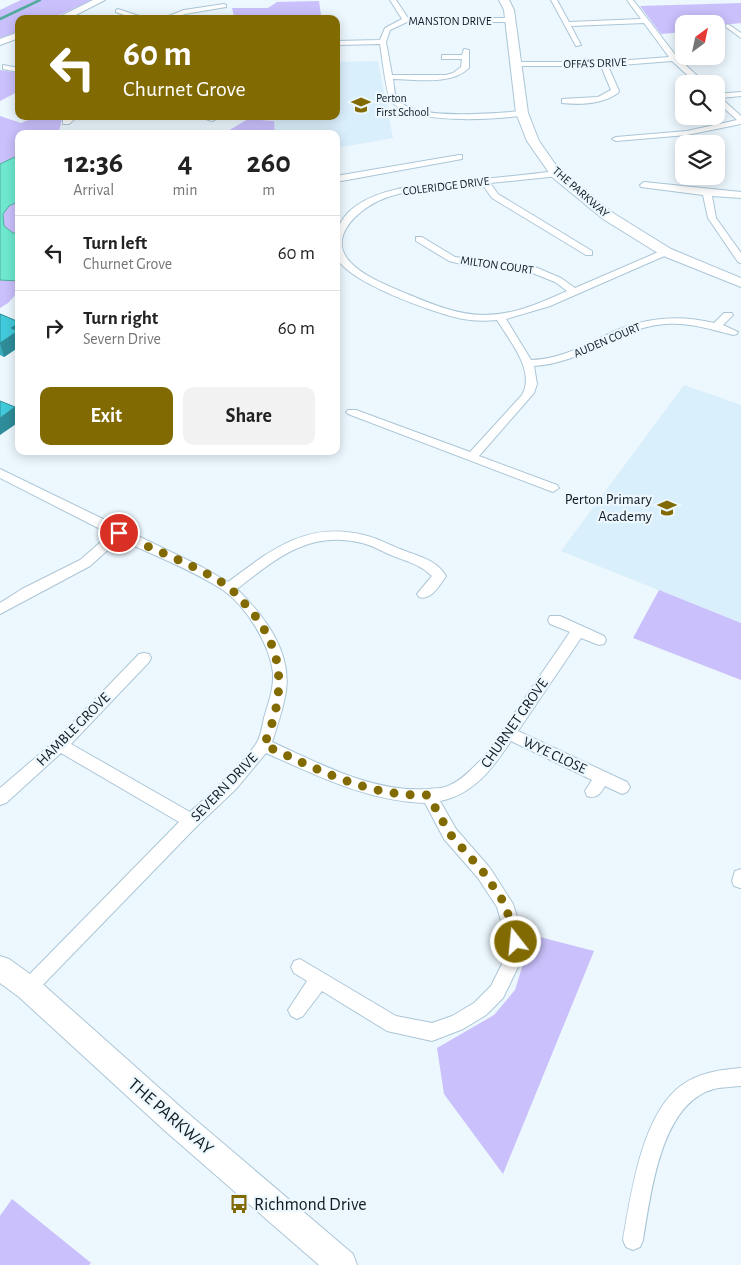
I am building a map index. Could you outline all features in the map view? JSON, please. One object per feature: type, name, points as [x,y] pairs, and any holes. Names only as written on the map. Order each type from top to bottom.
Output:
[{"type":"street","points":[[68,15],[100,0]]},
{"type":"street","points":[[217,0],[224,6],[228,14]]},
{"type":"street","points":[[393,0],[406,20]]},
{"type":"street","name":"THE PARKWAY","points":[[504,0],[509,10],[522,114],[533,141],[556,174],[608,216],[666,252],[741,283]]},
{"type":"street","points":[[554,0],[578,45]]},
{"type":"street","points":[[630,0],[674,59],[692,75]]},
{"type":"street","points":[[175,15],[224,6]]},
{"type":"street","points":[[118,11],[131,15]]},
{"type":"street","name":"MANSTON DRIVE","points":[[384,42],[387,29],[406,20],[510,20]]},
{"type":"street","points":[[567,24],[644,21]]},
{"type":"street","points":[[728,26],[741,36]]},
{"type":"street","points":[[0,42],[15,36]]},
{"type":"street","points":[[340,43],[384,42],[393,99],[396,105],[412,112],[428,115],[469,116],[522,114]]},
{"type":"street","points":[[390,77],[455,75],[465,68],[466,53],[446,57]]},
{"type":"street","name":"OFFA'S DRIVE","points":[[515,64],[604,64],[674,59]]},
{"type":"street","points":[[565,101],[600,99],[613,94],[615,91],[604,64]]},
{"type":"street","points":[[6,68],[15,69]]},
{"type":"street","points":[[725,96],[741,94]]},
{"type":"street","points":[[725,106],[741,121]]},
{"type":"street","points":[[616,139],[687,133],[741,121]]},
{"type":"street","points":[[340,179],[393,180],[446,156],[459,157]]},
{"type":"street","name":"COLERIDGE DRIVE","points":[[340,232],[346,219],[370,202],[393,180],[484,182],[556,174]]},
{"type":"street","points":[[484,182],[495,196],[589,253]]},
{"type":"street","points":[[643,185],[741,195]]},
{"type":"street","points":[[707,193],[712,218],[740,257]]},
{"type":"street","name":"MILTON COURT","points":[[419,239],[452,259],[532,269],[558,280],[574,292]]},
{"type":"street","name":"COLERIDGE DRIVE","points":[[340,254],[344,261],[359,275],[374,283],[414,300],[464,316],[482,318],[522,313],[666,252]]},
{"type":"street","points":[[717,326],[728,315]]},
{"type":"street","points":[[472,457],[530,392],[532,383],[527,363],[500,317]]},
{"type":"street","name":"AUDEN COURT","points":[[527,363],[562,359],[642,325],[665,320],[690,320],[733,332]]},
{"type":"street","points":[[364,416],[375,406]]},
{"type":"street","points":[[352,412],[472,457],[538,476],[553,488]]},
{"type":"street","name":"SEVERN DRIVE","points":[[0,473],[197,570],[229,588],[253,612],[268,635],[276,653],[280,675],[278,696],[264,745],[230,785],[191,821],[28,988]]},
{"type":"street","points":[[0,608],[27,592],[85,563],[119,533]]},
{"type":"street","points":[[229,588],[296,542],[310,537],[339,535],[365,539],[428,566],[439,576],[424,594]]},
{"type":"street","points":[[555,620],[599,640]]},
{"type":"street","name":"CHURNET GROVE","points":[[264,745],[359,786],[404,796],[449,793],[473,778],[490,760],[578,631]]},
{"type":"street","name":"HAMBLE GROVE","points":[[0,798],[60,745],[144,658]]},
{"type":"street","name":"WYE CLOSE","points":[[508,733],[622,786]]},
{"type":"street","points":[[60,745],[191,821]]},
{"type":"street","name":"WYE CLOSE","points":[[593,791],[602,777]]},
{"type":"street","points":[[300,967],[393,1026],[432,1032],[457,1023],[480,1009],[497,992],[510,965],[516,942],[505,904],[484,873],[450,834],[428,795]]},
{"type":"street","name":"THE PARKWAY","points":[[0,968],[28,988],[174,1120],[342,1265]]},
{"type":"street","points":[[297,1010],[320,980]]},
{"type":"street","points":[[633,1240],[652,1148],[659,1128],[670,1110],[685,1093],[699,1086],[726,1076],[741,1077]]},
{"type":"shaded area","points":[[21,0],[93,0],[59,15],[15,15],[15,32],[0,38],[0,10]]},
{"type":"shaded area","points":[[319,1],[321,15],[234,15],[232,8],[268,8],[277,2]]},
{"type":"shaded area","points":[[741,3],[741,23],[725,25],[725,15],[675,15],[675,33],[661,34],[640,6]]},
{"type":"shaded area","name":"Perton First School","points":[[378,61],[393,138],[340,147],[340,130],[275,130],[273,120],[340,120],[340,62]]},
{"type":"shaded area","points":[[0,70],[15,72],[15,93],[0,101]]},
{"type":"shaded area","points":[[0,116],[21,123],[28,120],[62,120],[59,130],[15,130],[15,157],[0,164]]},
{"type":"shaded area","points":[[246,120],[274,121],[275,130],[230,130]]},
{"type":"shaded area","points":[[15,157],[15,203],[9,206],[3,214],[4,226],[15,233],[15,281],[0,280],[0,164]]},
{"type":"shaded area","points":[[15,203],[15,233],[4,226],[3,213],[9,206]]},
{"type":"shaded area","points":[[0,280],[15,281],[15,295],[0,308]]},
{"type":"shaded area","name":"Perton Primary Academy","points":[[684,385],[741,405],[741,623],[561,551]]},
{"type":"shaded area","points":[[659,590],[741,623],[741,680],[633,638]]},
{"type":"shaded area","points":[[532,935],[594,951],[503,1174],[444,1094],[437,1048],[494,1015],[515,990]]},
{"type":"shaded area","points":[[12,1199],[91,1263],[89,1265],[0,1265],[0,1216]]},
{"type":"building","points":[[0,314],[15,320],[15,326],[11,328],[15,330],[15,333],[0,343]]},
{"type":"building","points":[[0,401],[15,407],[0,418]]},
{"type":"waterway","points":[[0,19],[40,0]]},
{"type":"place","name":"Perton First School","points":[[361,105]]},
{"type":"place","name":"Perton Primary Academy","points":[[667,508]]},
{"type":"place","name":"Richmond Drive","points":[[239,1204]]},
{"type":"route","points":[[119,533],[222,582],[253,612],[268,635],[276,653],[280,675],[278,696],[264,745],[359,786],[404,796],[428,795],[450,834],[484,873],[505,904],[516,942]]}]
